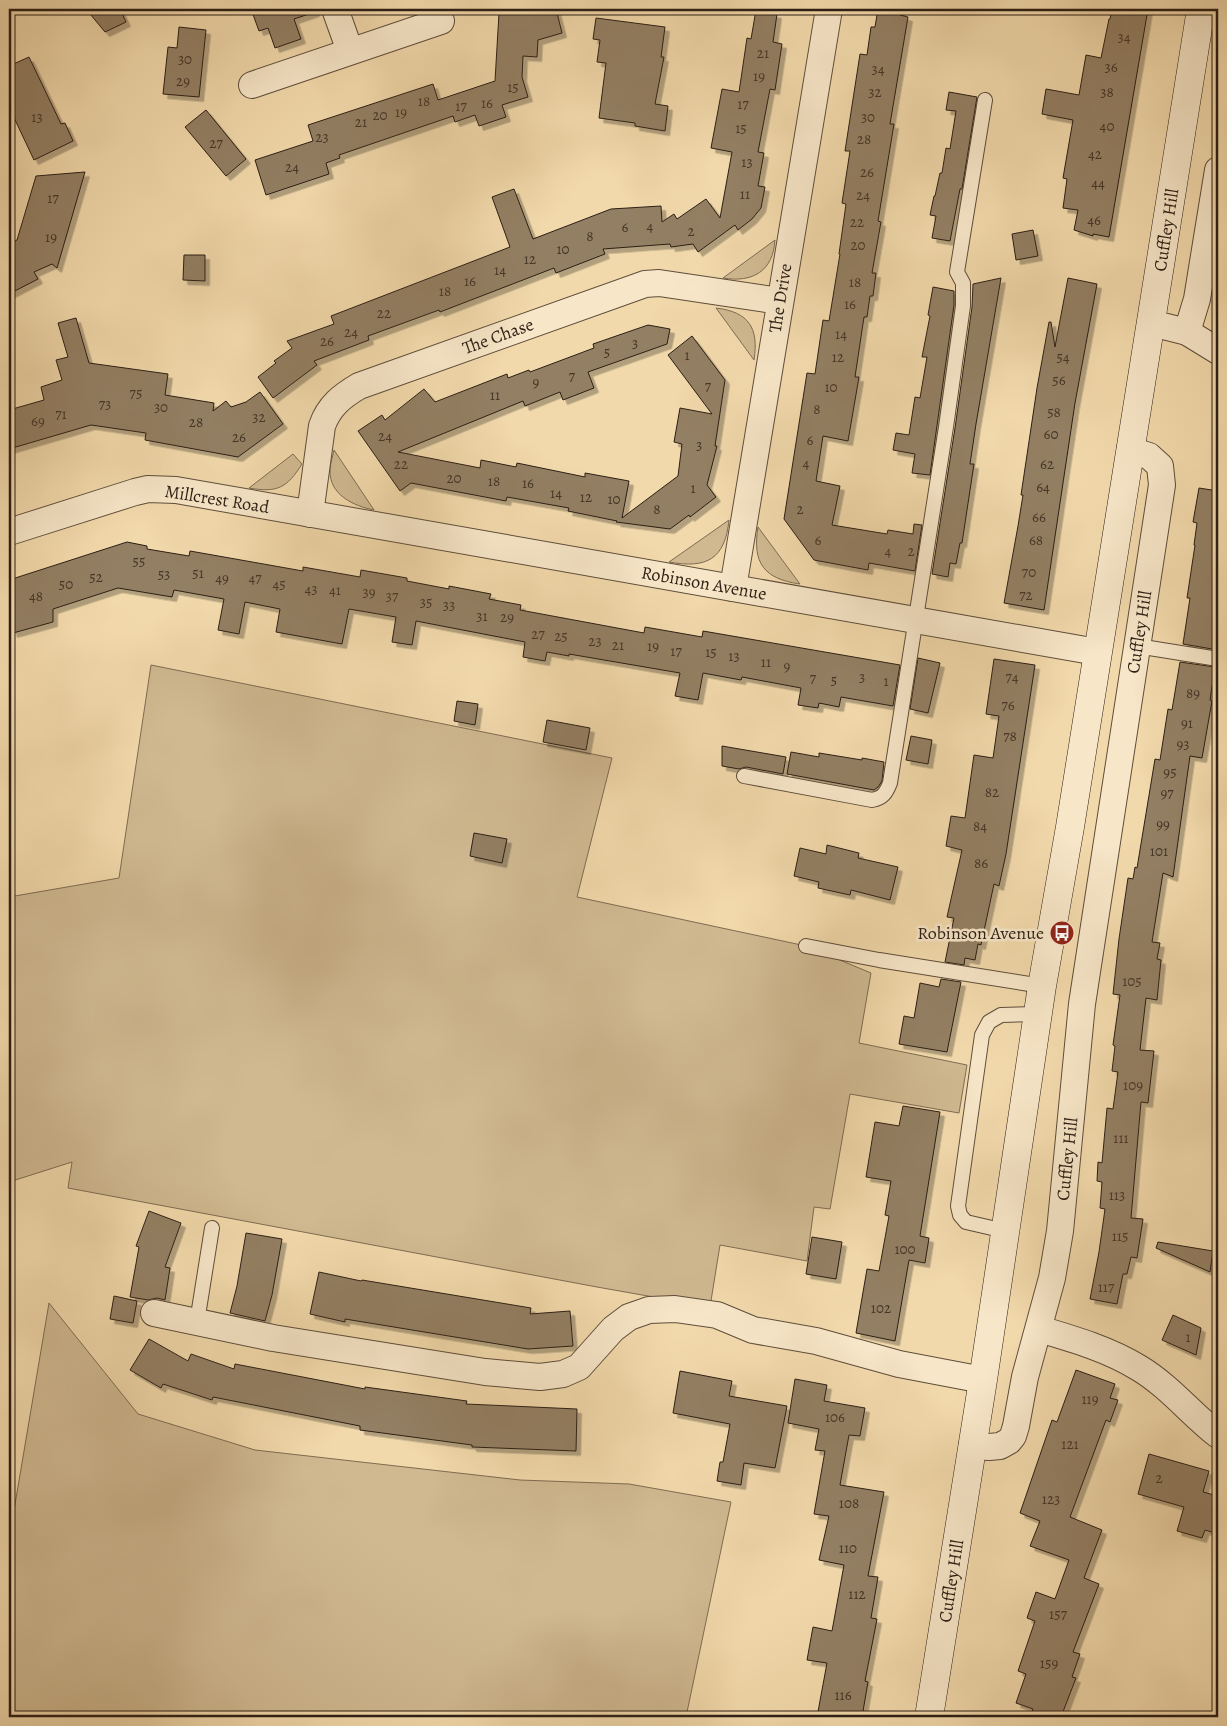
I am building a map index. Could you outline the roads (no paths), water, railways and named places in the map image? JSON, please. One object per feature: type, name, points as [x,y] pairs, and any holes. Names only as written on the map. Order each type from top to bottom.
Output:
[{"type":"main road","name":"Cuffley Hill","points":[[929,1717],[983,1380],[1042,986],[1070,827],[1201,9]]},
{"type":"street","points":[[335,9],[350,51]]},
{"type":"street","name":"The Drive","points":[[733,588],[829,9]]},
{"type":"street","points":[[252,85],[441,20]]},
{"type":"street","points":[[1188,332],[1197,299],[1218,170]]},
{"type":"street","name":"The Chase","points":[[310,514],[322,426],[326,414],[343,396],[359,386],[645,284],[660,283],[780,301]]},
{"type":"street","points":[[1151,323],[1188,332],[1218,351]]},
{"type":"street","name":"Cuffley Hill","points":[[972,1446],[989,1448],[1000,1446],[1009,1441],[1013,1436],[1025,1377],[1052,1278],[1060,1231],[1082,1004],[1162,485],[1160,466],[1149,456],[1130,450]]},
{"type":"street","name":"Millcrest Road","points":[[9,532],[148,489],[176,490],[310,514]]},
{"type":"street","name":"Robinson Avenue","points":[[310,514],[1097,652]]},
{"type":"street","points":[[1070,827],[1108,833]]},
{"type":"street","points":[[154,1313],[282,1340],[485,1372],[540,1377],[563,1374],[578,1367],[613,1330],[629,1317],[649,1310],[675,1309],[717,1315],[753,1330],[816,1341],[898,1364],[983,1380]]},
{"type":"street","points":[[1039,1329],[1106,1351],[1140,1368],[1173,1394],[1218,1435]]},
{"type":"lane","points":[[744,776],[872,800],[880,798],[886,793],[890,783],[964,306],[963,283],[957,272],[984,100]]},
{"type":"lane","points":[[1137,646],[1218,659]]},
{"type":"lane","points":[[806,946],[879,960],[1042,986]]},
{"type":"lane","points":[[1005,1231],[966,1222],[960,1215],[958,1206],[982,1035],[989,1022],[1001,1015],[1038,1014]]},
{"type":"lane","points":[[197,1322],[212,1228]]},
{"type":"place","name":"Robinson Avenue","points":[[1062,933]]}]
